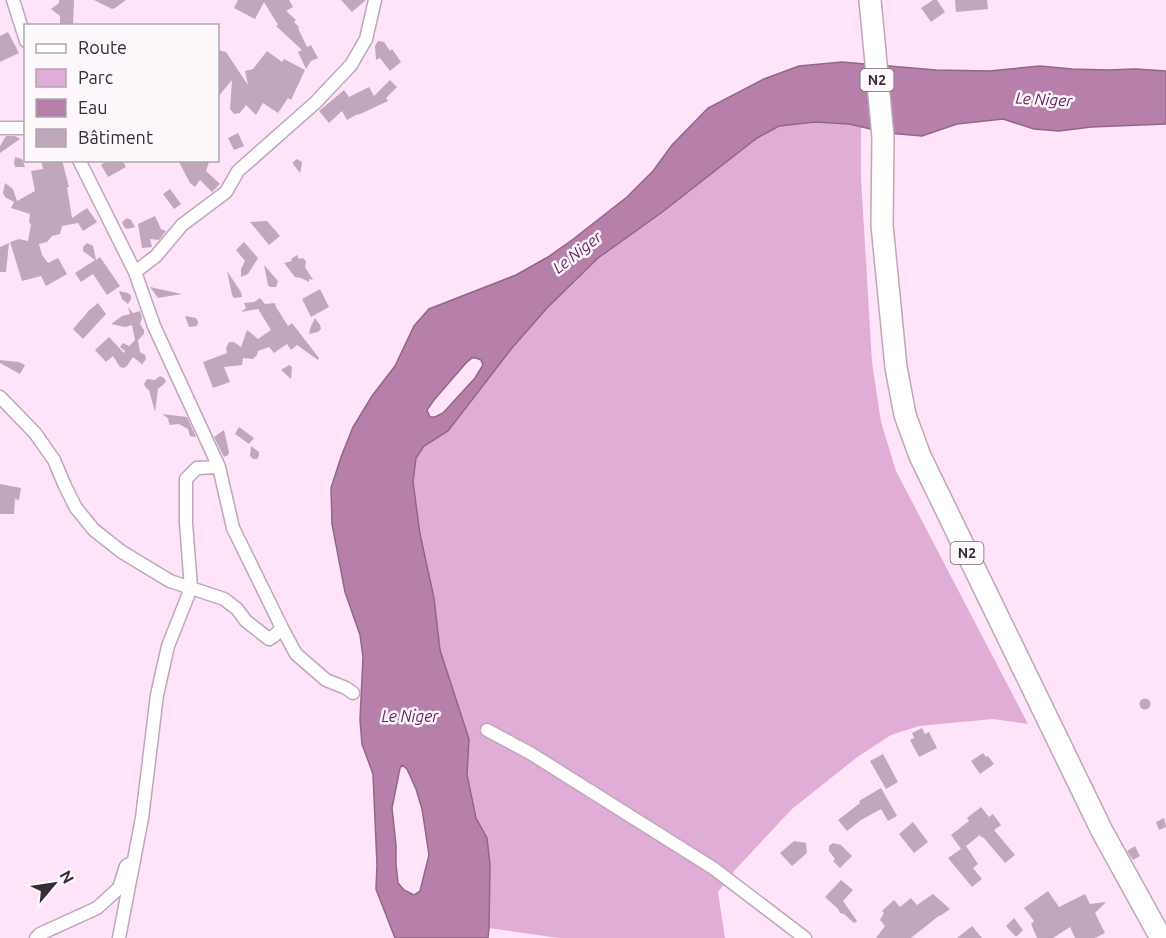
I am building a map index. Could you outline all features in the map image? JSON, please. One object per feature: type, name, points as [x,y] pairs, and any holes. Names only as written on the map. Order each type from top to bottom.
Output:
[{"type":"highway","name":"N2","points":[[870,0],[883,137],[882,225],[896,367],[905,416],[920,456],[1102,831],[1161,938]]},
{"type":"street","points":[[13,0],[24,34]]},
{"type":"street","points":[[135,273],[156,256],[182,225],[226,192],[238,171],[315,103],[351,65],[366,39],[375,0]]},
{"type":"street","points":[[0,128],[24,129]]},
{"type":"street","points":[[81,162],[135,273],[154,326],[219,467],[233,528],[282,628],[296,654],[326,680],[352,693]]},
{"type":"street","points":[[0,397],[35,433],[54,460],[76,508],[94,530],[122,552],[170,581],[224,599],[237,609],[246,621],[269,639],[282,628]]},
{"type":"street","points":[[119,938],[142,818],[157,695],[168,646],[191,588],[186,524],[186,479],[197,468],[219,467]]},
{"type":"street","points":[[487,730],[530,753],[713,868],[805,938]]},
{"type":"street","points":[[36,938],[96,908],[119,888],[126,866],[134,860]]},
{"type":"green space","points":[[815,122],[861,127],[861,178],[872,362],[881,422],[896,471],[1028,724],[993,719],[919,726],[891,735],[856,758],[792,809],[735,870],[718,892],[725,938],[559,938],[489,928],[490,864],[487,838],[476,818],[467,775],[469,739],[440,650],[434,598],[420,534],[413,482],[416,458],[424,446],[448,431],[512,348],[547,308],[598,258],[661,213],[757,138],[779,126]]},
{"type":"water","name":"Le Niger","points":[[842,62],[936,70],[989,71],[1040,66],[1166,71],[1166,124],[1091,127],[1059,131],[1034,129],[1003,119],[957,124],[922,136],[888,133],[849,124],[815,122],[779,126],[757,138],[661,213],[598,258],[547,308],[512,348],[448,431],[424,446],[416,458],[413,482],[420,534],[434,598],[440,650],[469,739],[467,775],[476,818],[487,838],[490,864],[489,928],[488,938],[395,938],[376,889],[373,774],[362,744],[360,720],[363,657],[360,635],[345,592],[332,524],[331,488],[353,427],[372,396],[395,366],[414,326],[429,309],[516,275],[548,257],[627,197],[708,108],[764,79],[799,66]],"holes":[[[472,358],[481,360],[483,365],[475,378],[443,413],[430,417],[427,410],[434,400]],[[402,765],[407,769],[416,789],[422,809],[429,855],[420,891],[414,895],[404,890],[398,883],[396,864],[392,808]]]},
{"type":"building","points":[[59,0],[74,0],[73,24],[60,24],[60,16],[51,9],[59,3]]},
{"type":"building","points":[[94,0],[126,0],[112,9]]},
{"type":"building","points":[[238,0],[289,0],[293,7],[286,11],[296,20],[294,22],[299,27],[307,47],[311,45],[318,58],[311,61],[306,69],[298,52],[302,50],[276,26],[278,25],[264,2],[255,19],[234,8]]},
{"type":"building","points":[[341,0],[366,0],[352,12]]},
{"type":"building","points":[[937,0],[945,12],[931,22],[921,8]]},
{"type":"building","points":[[955,0],[987,0],[988,9],[956,12]]},
{"type":"building","points":[[8,32],[19,53],[0,62],[0,36]]},
{"type":"building","points":[[378,41],[384,42],[390,51],[392,49],[401,62],[390,71],[380,58],[376,60],[375,46]]},
{"type":"building","points":[[219,50],[226,52],[248,85],[245,71],[253,69],[267,51],[282,62],[284,59],[305,70],[291,100],[288,98],[278,113],[263,103],[256,115],[246,105],[240,113],[234,114],[230,109],[232,80],[219,96]]},
{"type":"building","points":[[390,80],[397,87],[386,98],[388,101],[347,120],[342,111],[329,123],[319,111],[344,90],[349,97],[369,87],[374,96]]},
{"type":"building","points":[[238,133],[244,146],[234,150],[228,138]]},
{"type":"building","points":[[6,136],[15,136],[20,139],[0,153],[0,146]]},
{"type":"building","points":[[15,157],[22,159],[25,167],[15,167]]},
{"type":"building","points":[[297,159],[302,162],[300,173],[293,164]]},
{"type":"building","points":[[41,162],[63,162],[69,187],[67,187],[72,218],[87,208],[97,222],[83,231],[78,223],[62,226],[60,234],[39,244],[42,255],[48,263],[58,258],[67,274],[46,286],[41,276],[22,281],[10,242],[19,239],[28,241],[31,225],[30,214],[11,208],[14,202],[5,197],[3,193],[5,183],[13,189],[17,201],[35,191],[31,171],[43,169]]},
{"type":"building","points":[[105,162],[123,162],[126,167],[108,177],[101,165]]},
{"type":"building","points":[[179,162],[209,162],[206,171],[220,184],[212,192],[200,180],[195,187],[190,183]]},
{"type":"building","points":[[170,189],[181,204],[174,209],[163,194]]},
{"type":"building","points":[[155,216],[161,229],[166,231],[159,240],[150,239],[152,247],[142,248],[138,224]]},
{"type":"building","points":[[127,218],[135,227],[127,229],[124,227],[122,222]]},
{"type":"building","points":[[267,221],[280,236],[269,245],[250,222]]},
{"type":"building","points":[[244,242],[258,258],[248,274],[241,277],[241,269],[245,261],[236,250]]},
{"type":"building","points":[[9,243],[6,272],[0,272],[0,247]]},
{"type":"building","points":[[87,243],[93,246],[96,260],[100,257],[120,286],[107,295],[93,274],[81,282],[75,273],[95,260],[83,251]]},
{"type":"building","points":[[297,255],[299,259],[303,258],[306,261],[305,267],[313,280],[309,279],[309,282],[295,277],[284,263],[292,261],[291,259]]},
{"type":"building","points":[[264,265],[278,281],[276,287],[268,285]]},
{"type":"building","points":[[227,271],[242,297],[234,298],[232,295]]},
{"type":"building","points":[[150,287],[182,294],[158,298]]},
{"type":"building","points":[[320,289],[329,307],[311,317],[302,299]]},
{"type":"building","points":[[119,291],[131,295],[128,304],[122,299]]},
{"type":"building","points":[[260,298],[265,304],[275,303],[288,326],[292,323],[319,358],[318,360],[297,345],[291,350],[287,344],[274,353],[269,347],[258,351],[253,359],[243,358],[242,365],[224,367],[230,382],[213,388],[203,362],[227,353],[226,348],[229,342],[234,342],[241,347],[247,330],[258,339],[271,330],[258,309],[241,312],[246,308],[244,303],[254,302]]},
{"type":"building","points":[[98,303],[106,314],[83,339],[73,329]]},
{"type":"building","points":[[128,307],[133,313],[140,311],[142,318],[140,324],[144,334],[138,340],[140,352],[145,355],[146,359],[143,365],[133,357],[124,368],[120,367],[113,356],[106,362],[95,350],[109,337],[124,353],[125,351],[120,347],[123,343],[129,346],[135,340],[132,325],[125,327],[111,324],[122,316],[130,314]]},
{"type":"building","points":[[185,316],[196,318],[197,326],[189,327]]},
{"type":"building","points":[[315,318],[321,329],[309,334],[311,326]]},
{"type":"building","points":[[0,360],[25,365],[20,374],[0,363]]},
{"type":"building","points":[[289,365],[292,367],[291,379],[281,370]]},
{"type":"building","points":[[160,376],[166,381],[158,389],[155,412],[149,390],[144,384],[147,379],[155,380]]},
{"type":"building","points":[[162,414],[187,417],[196,437],[190,436],[188,429],[179,424],[170,425],[169,419]]},
{"type":"building","points":[[239,427],[254,438],[249,444],[235,434]]},
{"type":"building","points":[[224,430],[229,452],[224,457],[214,437]]},
{"type":"building","points":[[251,446],[259,452],[257,459],[250,456]]},
{"type":"building","points":[[0,484],[21,488],[19,500],[15,499],[14,514],[0,514]]},
{"type":"building","points":[[1145,699],[1149,700],[1149,708],[1145,709],[1141,708],[1140,704],[1141,700]]},
{"type":"building","points":[[922,728],[925,734],[929,732],[937,748],[919,757],[910,740],[914,738],[912,733]]},
{"type":"building","points":[[983,753],[994,764],[980,774],[971,761]]},
{"type":"building","points":[[883,754],[898,782],[886,789],[870,761]]},
{"type":"building","points":[[881,788],[897,816],[888,821],[881,809],[847,831],[838,820],[860,803],[859,801]]},
{"type":"building","points":[[981,807],[989,817],[993,814],[1001,825],[994,830],[1015,855],[1005,863],[980,835],[966,846],[978,864],[973,868],[982,879],[972,887],[948,858],[961,849],[951,835],[969,821],[967,818]]},
{"type":"building","points":[[1164,818],[1166,827],[1159,830],[1156,822]]},
{"type":"building","points":[[913,822],[928,842],[914,853],[899,834]]},
{"type":"building","points":[[794,841],[806,843],[807,853],[792,866],[780,853]]},
{"type":"building","points":[[833,843],[841,845],[852,856],[840,868],[833,861],[835,859],[829,851],[829,846]]},
{"type":"building","points":[[1135,846],[1140,856],[1133,860],[1127,851]]},
{"type":"building","points":[[841,880],[853,890],[843,901],[857,921],[854,923],[840,913],[825,897]]},
{"type":"building","points":[[1048,891],[1059,907],[1085,894],[1090,904],[1106,902],[1095,913],[1105,933],[1095,938],[1075,938],[1070,927],[1053,938],[1037,938],[1031,924],[1034,921],[1024,908]]},
{"type":"building","points":[[933,894],[950,909],[911,938],[876,938],[885,926],[880,920],[884,913],[882,911],[894,900],[900,907],[911,898],[917,905]]},
{"type":"building","points":[[1014,918],[1023,930],[1016,937],[1006,926]]},
{"type":"building","points":[[972,926],[982,938],[957,938]]}]
